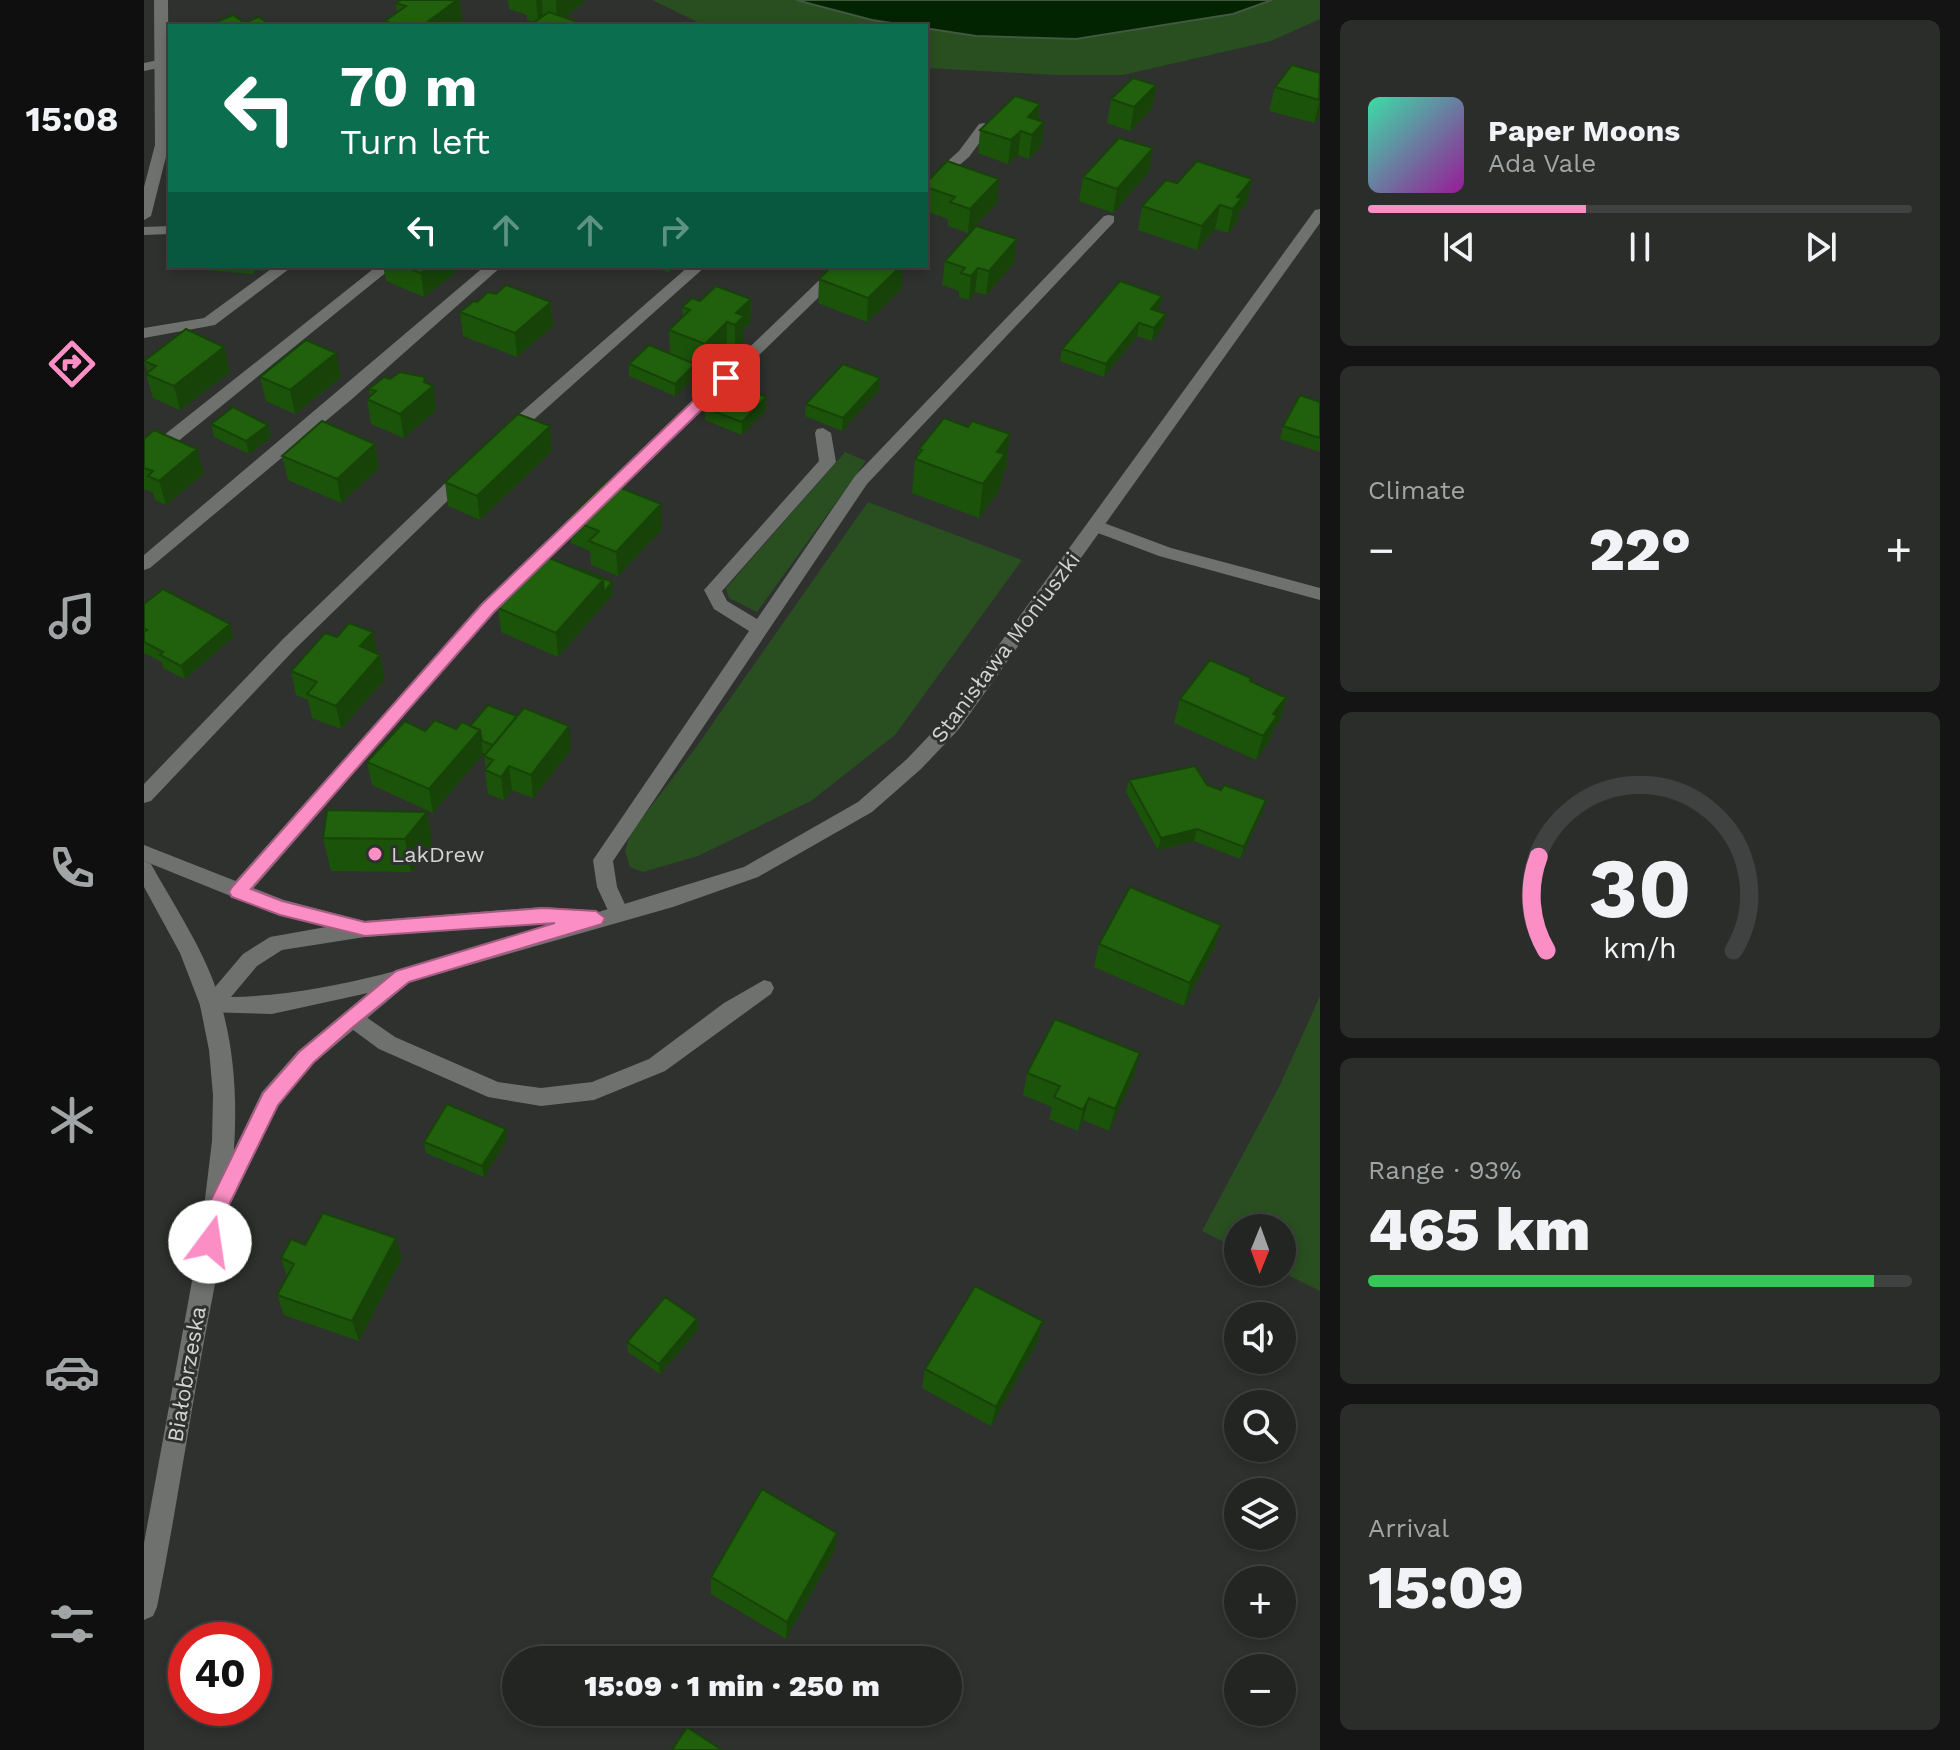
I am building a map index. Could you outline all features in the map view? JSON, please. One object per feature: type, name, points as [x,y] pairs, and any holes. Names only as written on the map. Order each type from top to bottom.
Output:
[{"type":"street","points":[[144,216],[166,135],[161,0]]},
{"type":"street","points":[[144,67],[163,63]]},
{"type":"street","points":[[928,187],[964,154],[984,127]]},
{"type":"street","name":"Stanisława Moniuszki","points":[[215,1213],[270,1099],[306,1057],[403,976],[751,872],[865,807],[914,764],[952,724],[1320,213]]},
{"type":"street","points":[[619,913],[607,887],[603,860],[861,480],[1109,219]]},
{"type":"street","points":[[144,231],[168,230]]},
{"type":"street","points":[[144,333],[209,322],[282,268]]},
{"type":"street","points":[[144,460],[384,268]]},
{"type":"street","points":[[144,564],[492,268]]},
{"type":"street","points":[[498,444],[564,381],[696,268]]},
{"type":"street","points":[[238,892],[488,608],[841,268]]},
{"type":"street","points":[[759,629],[720,605],[713,590],[828,462],[823,433]]},
{"type":"street","points":[[144,796],[289,644],[475,464]]},
{"type":"street","points":[[1096,526],[1165,552],[1320,594]]},
{"type":"street","points":[[144,853],[280,907],[365,929]]},
{"type":"street","name":"Białobrzeska","points":[[144,869],[201,977],[211,1006],[223,1072],[223,1133],[215,1213],[144,1607]]},
{"type":"street","points":[[211,1006],[250,960],[277,943],[365,929],[543,915],[596,918]]},
{"type":"street","points":[[211,1006],[272,1005],[403,976]]},
{"type":"street","points":[[352,1018],[387,1043],[496,1091],[541,1097],[594,1091],[657,1065],[764,988]]},
{"type":"shaded area","points":[[652,0],[796,0],[899,24],[702,24]]},
{"type":"shaded area","points":[[796,0],[1272,0],[1233,14],[1076,39],[976,36],[928,29],[928,24],[872,20]]},
{"type":"shaded area","points":[[1272,0],[1320,0],[1320,19],[1271,41],[1123,75],[928,68],[928,28],[976,36],[1076,39],[1233,14]]},
{"type":"shaded area","points":[[845,452],[866,461],[757,612],[729,598],[726,588]]},
{"type":"shaded area","points":[[868,502],[1022,560],[895,735],[811,801],[698,856],[643,872],[630,867],[625,851],[630,834],[694,750]]},
{"type":"shaded area","points":[[1320,996],[1320,1291],[1296,1279],[1296,1214],[1224,1214],[1224,1242],[1202,1231],[1280,1085]]},
{"type":"building","points":[[401,0],[457,0],[425,24],[385,21],[406,6],[396,3]]},
{"type":"building","points":[[549,12],[575,21],[571,24],[532,24]]},
{"type":"building","points":[[233,15],[245,23],[258,17],[270,24],[212,24]]},
{"type":"building","points":[[1292,65],[1320,73],[1319,100],[1275,87]]},
{"type":"building","points":[[1133,78],[1156,85],[1134,107],[1111,99]]},
{"type":"building","points":[[1015,96],[1040,104],[1028,117],[1044,122],[1032,135],[1021,131],[1011,140],[980,130]]},
{"type":"building","points":[[1119,138],[1153,148],[1117,189],[1083,177]]},
{"type":"building","points":[[947,161],[999,179],[970,209],[950,202],[955,197],[928,188],[928,181]]},
{"type":"building","points":[[1197,161],[1252,179],[1237,197],[1242,198],[1233,209],[1220,205],[1202,226],[1142,206],[1166,180],[1177,183]]},
{"type":"building","points":[[976,226],[1017,239],[989,271],[978,268],[971,276],[961,273],[965,268],[945,261]]},
{"type":"building","points":[[408,268],[427,268],[421,273]]},
{"type":"building","points":[[830,268],[899,268],[868,298],[819,279]]},
{"type":"building","points":[[1120,281],[1162,296],[1151,309],[1166,314],[1154,328],[1139,323],[1106,364],[1062,349]]},
{"type":"building","points":[[506,285],[551,302],[515,333],[460,312],[488,292],[496,294]]},
{"type":"building","points":[[716,286],[751,299],[736,313],[744,316],[735,325],[727,322],[705,344],[669,330],[690,310],[682,307],[692,298],[700,301]]},
{"type":"building","points":[[186,329],[224,347],[174,386],[146,374],[156,366],[144,361]]},
{"type":"building","points":[[306,340],[336,353],[290,390],[260,377]]},
{"type":"building","points":[[649,345],[695,364],[675,384],[629,364]]},
{"type":"building","points":[[843,364],[880,378],[843,418],[806,404]]},
{"type":"building","points":[[400,372],[425,377],[424,382],[433,386],[400,414],[367,399],[376,391],[369,389],[384,377],[390,379]]},
{"type":"building","points":[[722,380],[766,397],[742,422],[705,408],[723,389],[715,386]]},
{"type":"building","points":[[1300,395],[1320,402],[1320,438],[1283,426]]},
{"type":"building","points":[[233,407],[268,425],[246,441],[211,424]]},
{"type":"building","points":[[518,414],[550,426],[477,496],[445,482]]},
{"type":"building","points":[[944,418],[968,427],[972,421],[1010,434],[997,452],[1005,454],[983,484],[915,459],[922,450],[919,449]]},
{"type":"building","points":[[322,421],[375,444],[337,479],[282,456]]},
{"type":"building","points":[[154,430],[197,449],[159,481],[148,476],[153,471],[144,468],[144,439]]},
{"type":"building","points":[[606,482],[661,504],[616,552],[589,541],[599,531],[569,519]]},
{"type":"building","points":[[547,557],[603,580],[556,633],[498,608]]},
{"type":"building","points":[[581,569],[612,582],[604,592],[603,580]]},
{"type":"building","points":[[163,589],[230,624],[181,666],[144,642],[144,632],[147,630],[144,629],[144,604]]},
{"type":"building","points":[[349,623],[373,632],[360,646],[380,655],[336,706],[307,694],[317,682],[291,671],[325,633],[337,637]]},
{"type":"building","points":[[1210,660],[1287,696],[1273,714],[1277,716],[1263,736],[1180,699]]},
{"type":"building","points":[[488,705],[517,716],[493,745],[482,741],[480,730],[470,726]]},
{"type":"building","points":[[524,708],[569,726],[531,775],[509,766],[501,777],[485,770],[493,760],[484,756]]},
{"type":"building","points":[[435,720],[456,729],[462,722],[480,730],[429,789],[367,762],[405,721],[425,731]]},
{"type":"building","points":[[1195,766],[1207,785],[1221,790],[1224,785],[1266,800],[1244,847],[1197,829],[1161,838],[1129,780]]},
{"type":"building","points":[[327,810],[427,812],[405,839],[323,838]]},
{"type":"building","points":[[1130,887],[1221,925],[1190,983],[1099,944]]},
{"type":"building","points":[[1055,1019],[1140,1053],[1115,1109],[1089,1098],[1083,1110],[1054,1097],[1060,1086],[1027,1073]]},
{"type":"building","points":[[447,1104],[506,1129],[482,1166],[424,1142]]},
{"type":"building","points":[[323,1213],[396,1238],[352,1321],[277,1295],[294,1264],[281,1258],[291,1239],[305,1245]]},
{"type":"building","points":[[975,1286],[1043,1321],[996,1407],[925,1369]]},
{"type":"building","points":[[665,1297],[697,1319],[659,1364],[627,1342]]},
{"type":"building","points":[[762,1489],[837,1533],[787,1622],[711,1577]]},
{"type":"building","points":[[687,1727],[722,1750],[672,1750]]},
{"type":"place","name":"LakDrew","points":[[375,854]]},
{"type":"route","points":[[210,1242],[215,1213],[270,1099],[306,1057],[346,1022],[403,976],[596,918],[543,915],[365,929],[280,907],[238,892],[488,608],[726,378]]}]
